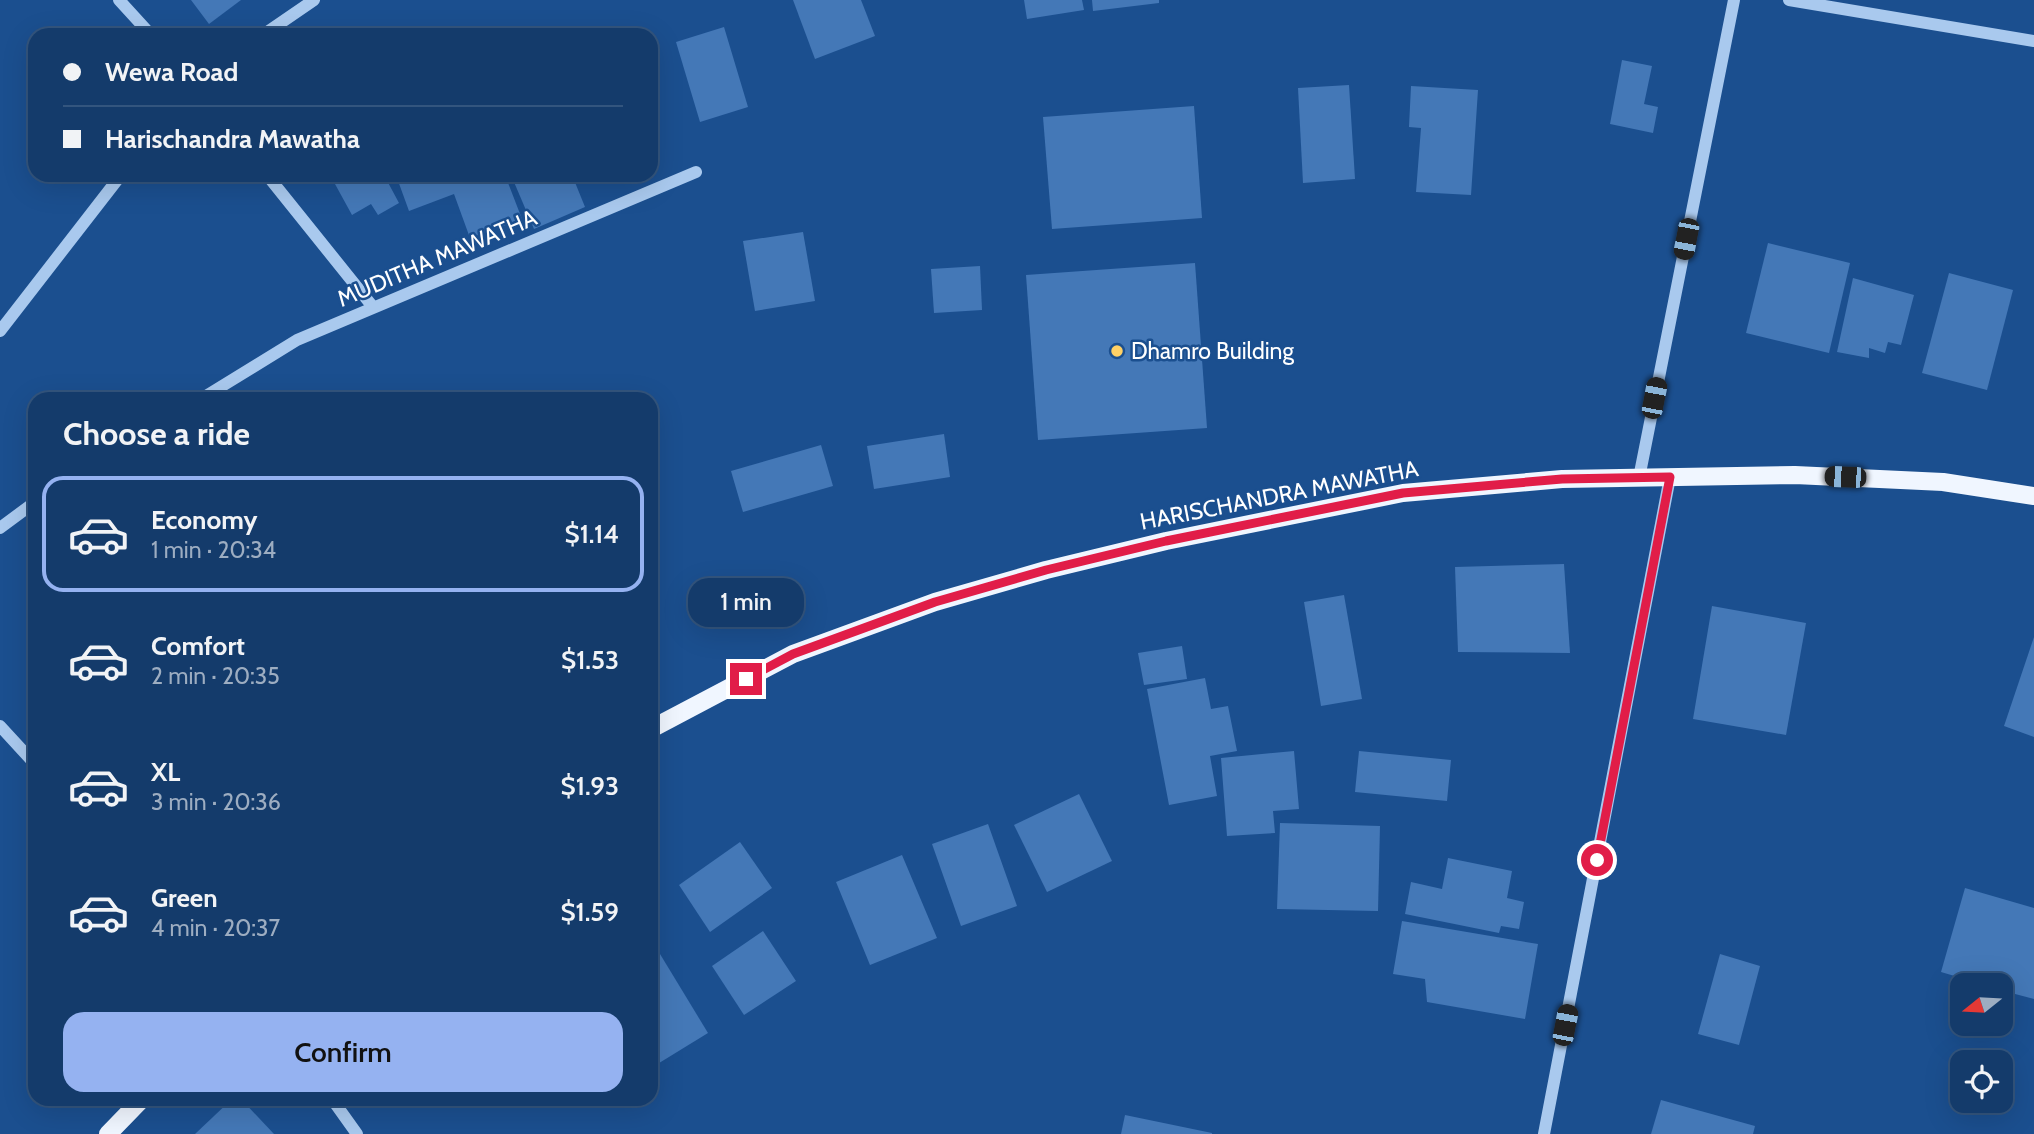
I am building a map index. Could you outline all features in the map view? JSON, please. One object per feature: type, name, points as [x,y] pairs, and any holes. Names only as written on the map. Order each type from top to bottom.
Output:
[{"type":"main road","name":"HARISCHANDRA MAWATHA","points":[[658,725],[793,654],[935,602],[1046,570],[1166,541],[1403,493],[1562,479],[1795,475],[1942,482],[2034,496]]},
{"type":"main road","points":[[108,1134],[135,1106]]},
{"type":"street","points":[[119,0],[145,28]]},
{"type":"street","points":[[273,28],[314,0]]},
{"type":"street","points":[[1639,478],[1734,0]]},
{"type":"street","points":[[1789,0],[2034,41]]},
{"type":"street","name":"MUDITHA MAWATHA","points":[[212,392],[297,340],[696,172]]},
{"type":"street","points":[[0,331],[116,182]]},
{"type":"street","points":[[273,182],[373,307]]},
{"type":"street","points":[[1544,1134],[1670,477]]},
{"type":"street","points":[[0,528],[28,507]]},
{"type":"street","points":[[0,726],[28,756]]},
{"type":"street","points":[[337,1106],[357,1134]]},
{"type":"building","points":[[191,0],[241,0],[209,24]]},
{"type":"building","points":[[793,0],[861,0],[875,36],[815,59]]},
{"type":"building","points":[[1024,0],[1082,0],[1084,10],[1027,19]]},
{"type":"building","points":[[1092,0],[1159,0],[1159,3],[1093,11]]},
{"type":"building","points":[[724,27],[748,107],[700,122],[676,42]]},
{"type":"building","points":[[1622,60],[1652,66],[1644,104],[1658,107],[1653,133],[1610,124]]},
{"type":"building","points":[[1349,85],[1355,179],[1303,183],[1298,88]]},
{"type":"building","points":[[1411,86],[1478,90],[1471,195],[1416,192],[1421,128],[1409,127]]},
{"type":"building","points":[[1194,106],[1202,218],[1052,229],[1043,117]]},
{"type":"building","points":[[388,182],[399,203],[378,215],[371,204],[352,215],[335,184]]},
{"type":"building","points":[[398,182],[508,182],[522,219],[470,238],[454,194],[409,211]]},
{"type":"building","points":[[514,182],[575,182],[585,207],[534,229]]},
{"type":"building","points":[[803,232],[815,301],[755,311],[743,241]]},
{"type":"building","points":[[1768,243],[1850,263],[1829,353],[1746,333]]},
{"type":"building","name":"Dhamro Building","points":[[1195,263],[1207,428],[1038,440],[1026,275]]},
{"type":"building","points":[[980,266],[982,310],[934,313],[931,269]]},
{"type":"building","points":[[1949,273],[2013,290],[1987,390],[1922,373]]},
{"type":"building","points":[[1853,278],[1914,295],[1901,345],[1888,342],[1885,353],[1869,348],[1869,358],[1837,352]]},
{"type":"building","points":[[944,434],[950,477],[874,489],[867,446]]},
{"type":"building","points":[[821,445],[833,486],[743,512],[731,471]]},
{"type":"building","points":[[1564,564],[1570,653],[1458,652],[1455,567]]},
{"type":"building","points":[[1344,595],[1362,699],[1321,706],[1304,602]]},
{"type":"building","points":[[1712,606],[1806,623],[1786,735],[1693,719]]},
{"type":"building","points":[[2034,637],[2034,737],[2004,726]]},
{"type":"building","points":[[1182,646],[1187,679],[1144,685],[1138,653]]},
{"type":"building","points":[[1205,678],[1211,709],[1228,706],[1237,751],[1210,756],[1217,796],[1169,805],[1147,689]]},
{"type":"building","points":[[1294,751],[1299,809],[1273,811],[1275,833],[1227,836],[1221,758]]},
{"type":"building","points":[[1359,751],[1451,760],[1447,801],[1355,792]]},
{"type":"building","points":[[1079,794],[1112,861],[1047,892],[1014,825]]},
{"type":"building","points":[[1280,823],[1380,826],[1378,911],[1277,909]]},
{"type":"building","points":[[988,824],[1017,906],[961,926],[932,844]]},
{"type":"building","points":[[740,842],[772,888],[710,932],[679,885]]},
{"type":"building","points":[[902,855],[937,938],[870,965],[836,882]]},
{"type":"building","points":[[1448,858],[1512,871],[1507,898],[1524,902],[1519,929],[1501,926],[1499,933],[1405,914],[1411,882],[1442,889]]},
{"type":"building","points":[[1965,888],[2034,908],[2034,999],[2013,993],[2013,973],[1950,975],[1941,972]]},
{"type":"building","points":[[1402,921],[1538,944],[1525,1019],[1427,1002],[1425,979],[1393,974]]},
{"type":"building","points":[[763,931],[796,981],[744,1015],[712,966]]},
{"type":"building","points":[[660,954],[708,1033],[658,1064]]},
{"type":"building","points":[[1720,954],[1760,966],[1739,1045],[1698,1034]]},
{"type":"building","points":[[1661,1100],[1755,1126],[1753,1134],[1651,1134]]},
{"type":"building","points":[[225,1106],[248,1106],[274,1134],[195,1134]]},
{"type":"building","points":[[1125,1115],[1212,1133],[1212,1134],[1121,1134]]},
{"type":"place","name":"Dhamro Building","points":[[1117,351]]},
{"type":"route","points":[[746,679],[793,654],[935,602],[1046,570],[1166,541],[1403,493],[1562,479],[1670,477],[1597,860]]}]
